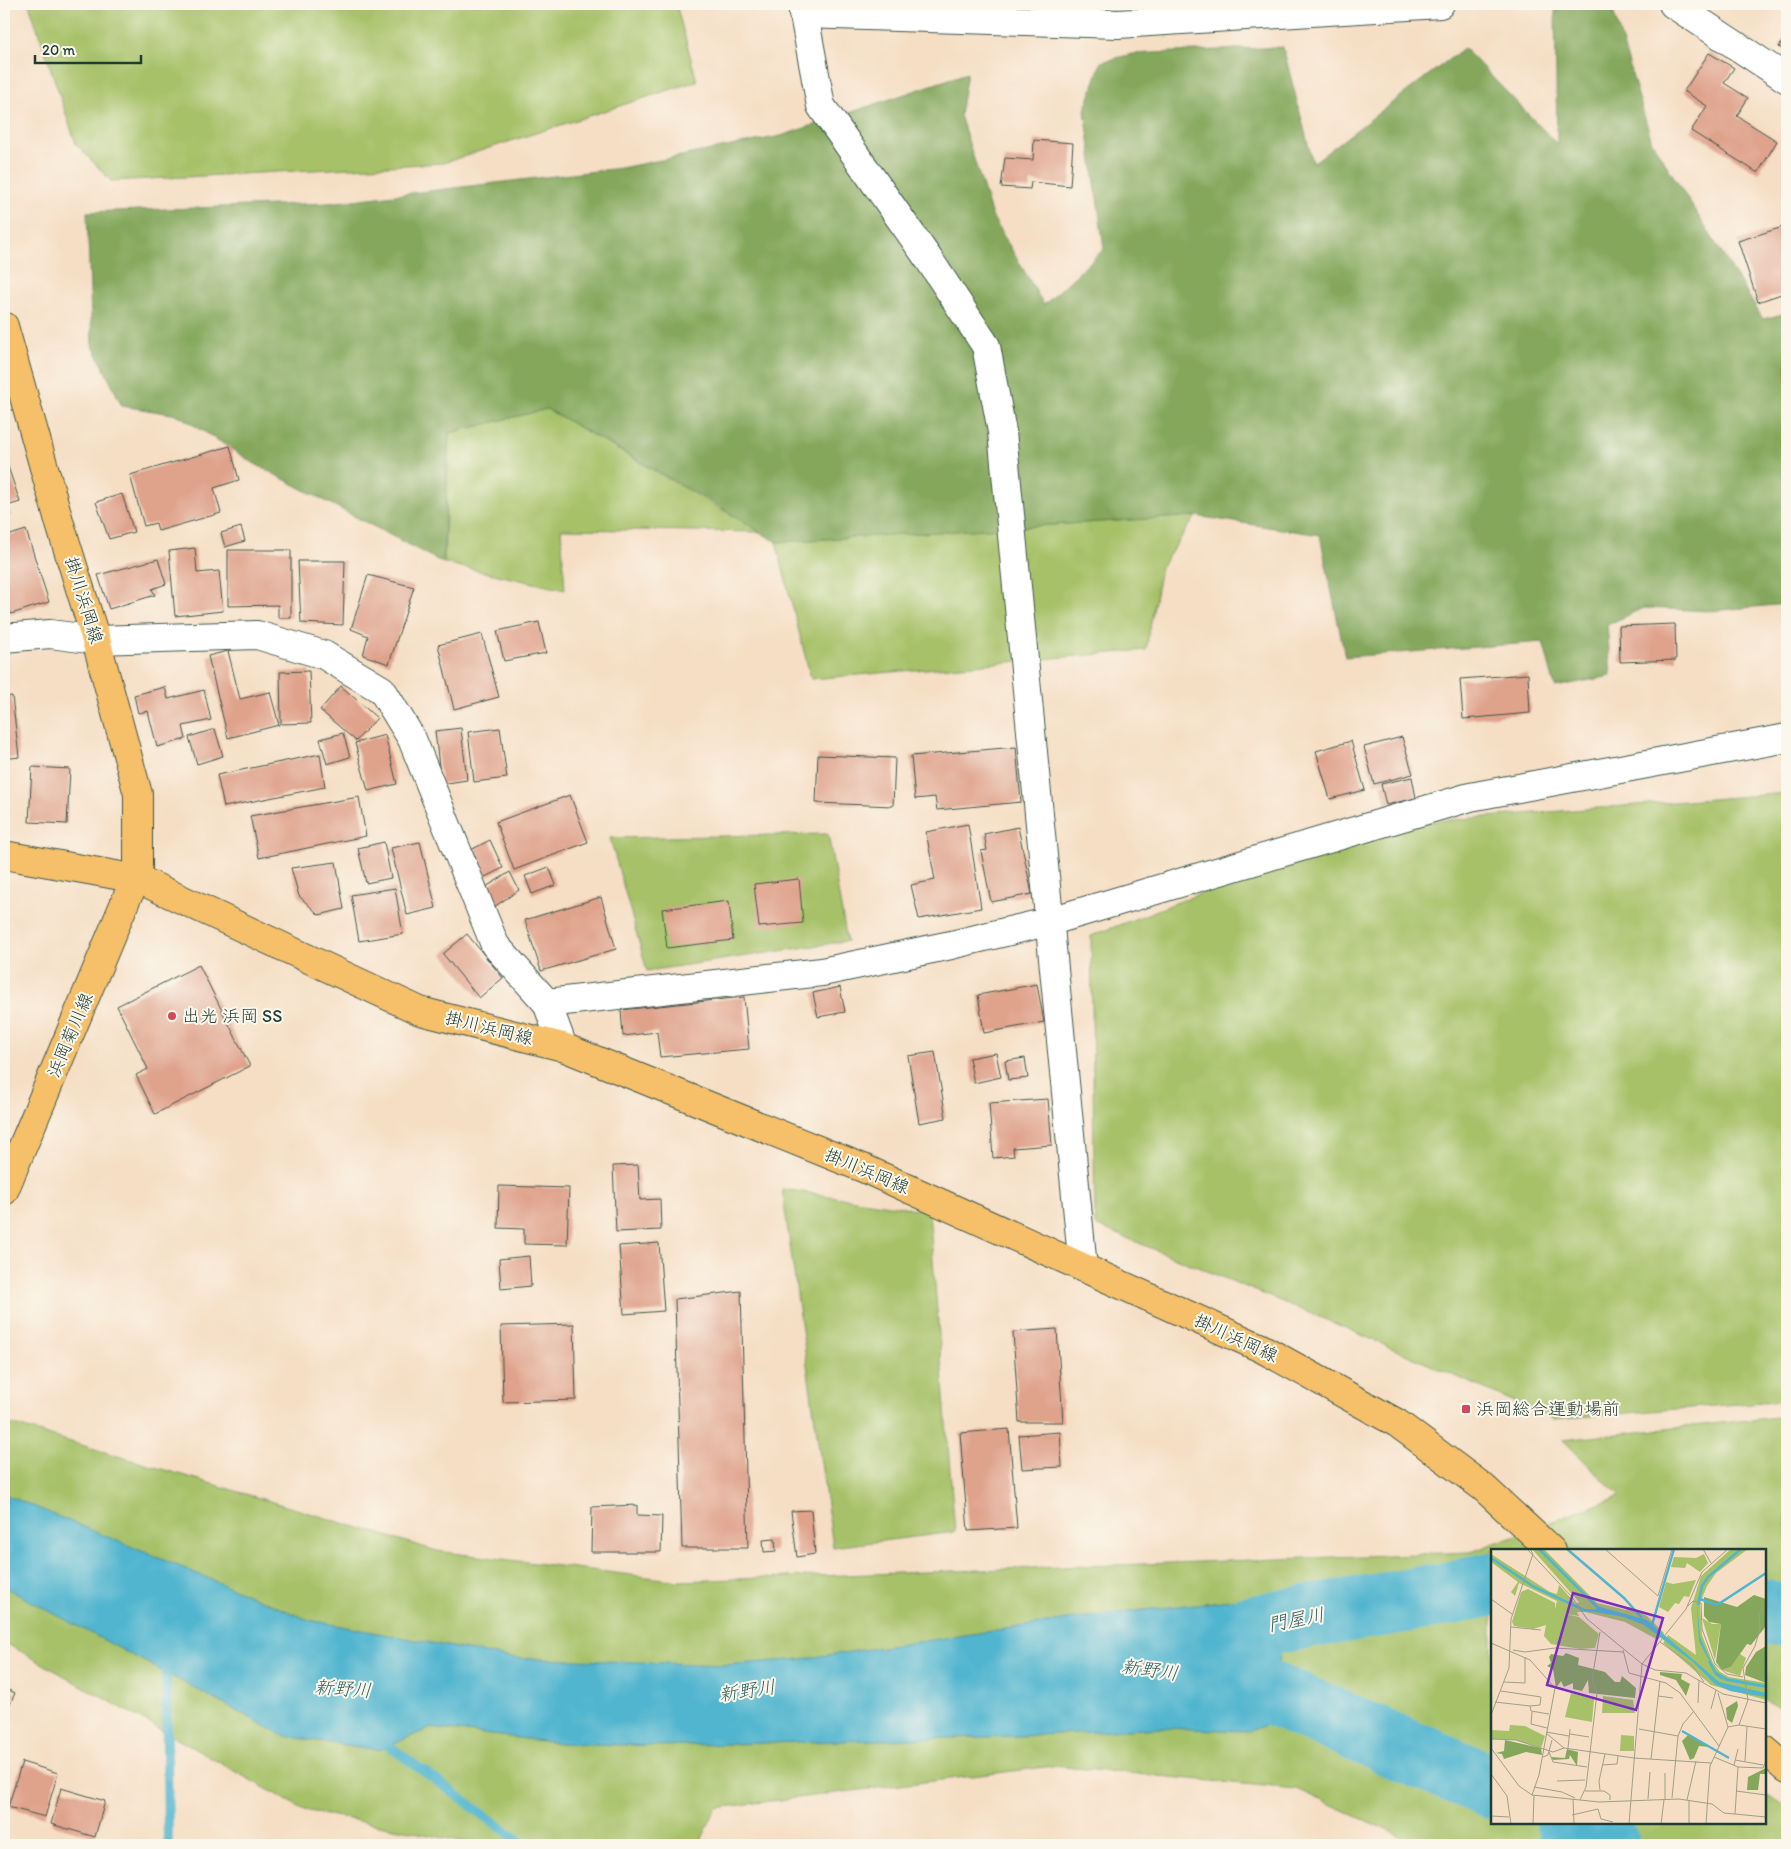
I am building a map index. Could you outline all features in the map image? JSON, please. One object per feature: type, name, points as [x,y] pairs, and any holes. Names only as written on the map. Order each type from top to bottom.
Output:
[{"type":"main road","name":"掛川浜岡線","points":[[4,326],[60,524],[96,640],[138,794],[138,879]]},
{"type":"main road","name":"掛川浜岡線","points":[[4,855],[138,879],[420,1012],[563,1046],[863,1168],[1261,1348],[1396,1422],[1484,1488],[1548,1547]]},
{"type":"main road","name":"浜岡菊川線","points":[[4,1192],[128,895],[138,879]]},
{"type":"main road","points":[[1766,1751],[1787,1770]]},
{"type":"street","points":[[1083,1268],[1051,922],[1002,432],[986,346],[930,261],[821,106],[802,9],[1118,24],[1440,4]]},
{"type":"street","points":[[1673,4],[1787,79]]},
{"type":"street","points":[[4,638],[50,634],[96,640],[257,635],[324,655],[382,690],[412,739],[495,945],[547,1003],[563,1046]]},
{"type":"street","points":[[547,1003],[822,972],[1051,922],[1470,797],[1787,738]]},
{"type":"green space","points":[[29,4],[676,4],[697,81],[443,163],[111,181],[76,144]]},
{"type":"green space","points":[[1570,4],[1611,4],[1652,142],[1763,319],[1787,313],[1787,604],[1711,611],[1643,608],[1607,625],[1611,676],[1555,687],[1543,642],[1345,657],[1320,535],[1196,516],[776,542],[717,505],[547,409],[449,433],[443,563],[255,464],[178,415],[122,406],[92,344],[87,212],[328,203],[621,168],[781,136],[967,73],[960,115],[992,216],[1044,305],[1104,249],[1085,110],[1101,62],[1132,54],[1283,47],[1313,163],[1464,48],[1557,144],[1555,11]]},
{"type":"green space","points":[[547,409],[761,532],[561,529],[565,590],[444,563],[449,433]]},
{"type":"green space","points":[[1196,516],[1161,567],[1146,650],[811,679],[776,542]]},
{"type":"green space","points":[[1787,793],[1787,1400],[1554,1419],[1341,1326],[1095,1225],[1091,936],[1373,826]]},
{"type":"green space","points":[[828,834],[847,941],[647,971],[610,838]]},
{"type":"green space","points":[[782,1189],[929,1211],[955,1532],[833,1547]]},
{"type":"green space","points":[[1787,1416],[1787,1713],[1766,1699],[1766,1549],[1491,1549],[1491,1824],[1766,1824],[1766,1795],[1787,1809],[1787,1845],[1420,1845],[1296,1789],[1053,1766],[716,1808],[699,1845],[480,1845],[304,1810],[4,1642],[4,1422],[437,1551],[680,1581],[1471,1552],[1620,1496],[1563,1440]]},
{"type":"water","points":[[4,1494],[309,1620],[511,1658],[725,1665],[801,1659],[1101,1615],[1282,1594],[1277,1721],[1249,1731],[1161,1728],[1023,1736],[656,1746],[560,1743],[431,1728],[379,1750],[284,1736],[4,1587]]},
{"type":"building","points":[[1787,34],[1787,52],[1779,47]]},
{"type":"building","points":[[1709,53],[1734,68],[1724,83],[1748,98],[1737,116],[1777,141],[1758,173],[1691,131],[1707,106],[1684,91]]},
{"type":"building","points":[[1034,140],[1073,143],[1070,186],[1031,182],[1030,189],[1001,187],[1005,158],[1033,160]]},
{"type":"building","points":[[1783,227],[1787,239],[1787,292],[1758,302],[1738,241]]},
{"type":"building","points":[[230,446],[239,480],[214,488],[221,513],[158,531],[156,523],[144,526],[130,475]]},
{"type":"building","points":[[4,455],[20,502],[7,506],[11,516],[4,519]]},
{"type":"building","points":[[122,494],[134,532],[109,539],[96,502]]},
{"type":"building","points":[[241,527],[245,541],[225,547],[221,533]]},
{"type":"building","points":[[26,530],[49,602],[11,614],[4,592],[4,537]]},
{"type":"building","points":[[195,548],[197,573],[219,571],[223,611],[175,616],[169,551]]},
{"type":"building","points":[[228,550],[291,550],[291,618],[278,618],[278,605],[228,606]]},
{"type":"building","points":[[158,559],[166,584],[152,589],[155,595],[109,609],[98,575]]},
{"type":"building","points":[[298,561],[345,561],[343,625],[301,623]]},
{"type":"building","points":[[368,575],[414,587],[389,664],[363,655],[368,636],[351,629]]},
{"type":"building","points":[[539,622],[546,653],[504,661],[497,631]]},
{"type":"building","points":[[1675,624],[1676,660],[1620,662],[1619,626]]},
{"type":"building","points":[[482,634],[499,697],[454,709],[438,645]]},
{"type":"building","points":[[228,651],[240,699],[270,692],[279,725],[228,738],[208,656]]},
{"type":"building","points":[[309,671],[311,723],[281,724],[280,672]]},
{"type":"building","points":[[1528,674],[1530,713],[1463,719],[1460,679]]},
{"type":"building","points":[[341,686],[377,718],[356,741],[320,710]]},
{"type":"building","points":[[165,687],[168,699],[204,690],[211,720],[183,726],[186,739],[157,747],[148,711],[138,713],[134,695]]},
{"type":"building","points":[[12,696],[19,757],[4,759],[4,697]]},
{"type":"building","points":[[461,728],[467,780],[441,784],[435,731]]},
{"type":"building","points":[[500,728],[507,778],[474,782],[468,732]]},
{"type":"building","points":[[215,729],[223,756],[197,764],[189,737]]},
{"type":"building","points":[[343,733],[350,757],[327,764],[320,739]]},
{"type":"building","points":[[385,735],[397,784],[368,791],[355,743]]},
{"type":"building","points":[[1402,737],[1413,774],[1374,784],[1364,747]]},
{"type":"building","points":[[1351,741],[1365,790],[1330,799],[1316,751]]},
{"type":"building","points":[[1016,747],[1021,802],[937,810],[935,797],[915,799],[911,756]]},
{"type":"building","points":[[320,754],[325,787],[224,807],[217,775]]},
{"type":"building","points":[[818,755],[895,758],[893,806],[816,803]]},
{"type":"building","points":[[32,767],[70,769],[67,824],[29,822]]},
{"type":"building","points":[[1412,777],[1416,798],[1386,805],[1381,784]]},
{"type":"building","points":[[570,795],[588,842],[514,870],[496,822]]},
{"type":"building","points":[[359,797],[366,836],[259,858],[250,816]]},
{"type":"building","points":[[968,824],[981,908],[919,919],[911,885],[935,880],[926,832]]},
{"type":"building","points":[[1018,827],[1032,894],[991,902],[981,851],[987,850],[984,834]]},
{"type":"building","points":[[490,840],[503,868],[477,881],[465,853]]},
{"type":"building","points":[[384,842],[391,878],[366,883],[358,848]]},
{"type":"building","points":[[420,842],[436,908],[407,915],[391,848]]},
{"type":"building","points":[[336,862],[344,909],[319,915],[299,896],[291,868]]},
{"type":"building","points":[[549,867],[556,885],[532,894],[525,876]]},
{"type":"building","points":[[510,872],[519,890],[491,909],[481,890]]},
{"type":"building","points":[[799,879],[803,923],[759,927],[754,884]]},
{"type":"building","points":[[395,888],[403,934],[359,941],[351,895]]},
{"type":"building","points":[[601,897],[616,949],[541,971],[525,920]]},
{"type":"building","points":[[729,901],[733,940],[667,948],[662,909]]},
{"type":"building","points":[[467,934],[503,978],[479,998],[443,954]]},
{"type":"building","points":[[199,965],[250,1066],[155,1114],[136,1075],[148,1069],[117,1006]]},
{"type":"building","points":[[1037,984],[1044,1022],[984,1033],[978,995]]},
{"type":"building","points":[[840,987],[845,1012],[818,1017],[813,993]]},
{"type":"building","points":[[744,997],[749,1049],[660,1057],[657,1032],[623,1036],[621,1010]]},
{"type":"building","points":[[935,1052],[946,1118],[919,1123],[908,1056]]},
{"type":"building","points":[[996,1053],[1001,1077],[974,1083],[969,1058]]},
{"type":"building","points":[[1025,1058],[1028,1078],[1008,1080],[1005,1061]]},
{"type":"building","points":[[1048,1099],[1052,1145],[1013,1148],[1014,1156],[993,1158],[989,1103]]},
{"type":"building","points":[[638,1165],[640,1200],[660,1199],[661,1230],[616,1232],[613,1166]]},
{"type":"building","points":[[499,1186],[569,1188],[567,1245],[524,1244],[524,1229],[498,1228]]},
{"type":"building","points":[[659,1243],[664,1311],[624,1314],[619,1246]]},
{"type":"building","points":[[529,1256],[531,1286],[501,1289],[499,1259]]},
{"type":"building","points":[[741,1291],[748,1548],[682,1548],[675,1299]]},
{"type":"building","points":[[574,1324],[576,1400],[503,1402],[501,1326]]},
{"type":"building","points":[[1057,1329],[1063,1422],[1019,1422],[1013,1332]]},
{"type":"building","points":[[1009,1429],[1017,1528],[968,1531],[960,1433]]},
{"type":"building","points":[[1060,1432],[1062,1467],[1022,1469],[1019,1435]]},
{"type":"building","points":[[637,1505],[637,1515],[662,1516],[661,1552],[591,1552],[592,1507]]},
{"type":"building","points":[[811,1510],[815,1554],[797,1557],[791,1511]]},
{"type":"building","points":[[775,1539],[776,1551],[764,1552],[763,1540]]},
{"type":"building","points":[[4,1688],[15,1693],[4,1717]]},
{"type":"building","points":[[22,1762],[58,1773],[45,1817],[8,1807]]},
{"type":"building","points":[[61,1788],[105,1801],[95,1837],[51,1824]]},
{"type":"waterway","name":"門屋川","points":[[1195,1641],[1282,1621],[1442,1595],[1491,1584]]},
{"type":"waterway","name":"門屋川","points":[[1766,1612],[1787,1615]]},
{"type":"waterway","points":[[166,1659],[168,1845]]},
{"type":"waterway","name":"新野川","points":[[1192,1675],[1251,1685],[1491,1787]]},
{"type":"waterway","points":[[378,1738],[525,1845]]},
{"type":"waterway","name":"新野川","points":[[1570,1824],[1608,1845]]},
{"type":"place","name":"出光 浜岡 SS","points":[[172,1016]]},
{"type":"place","name":"浜岡総合運動場前","points":[[1466,1409]]}]
